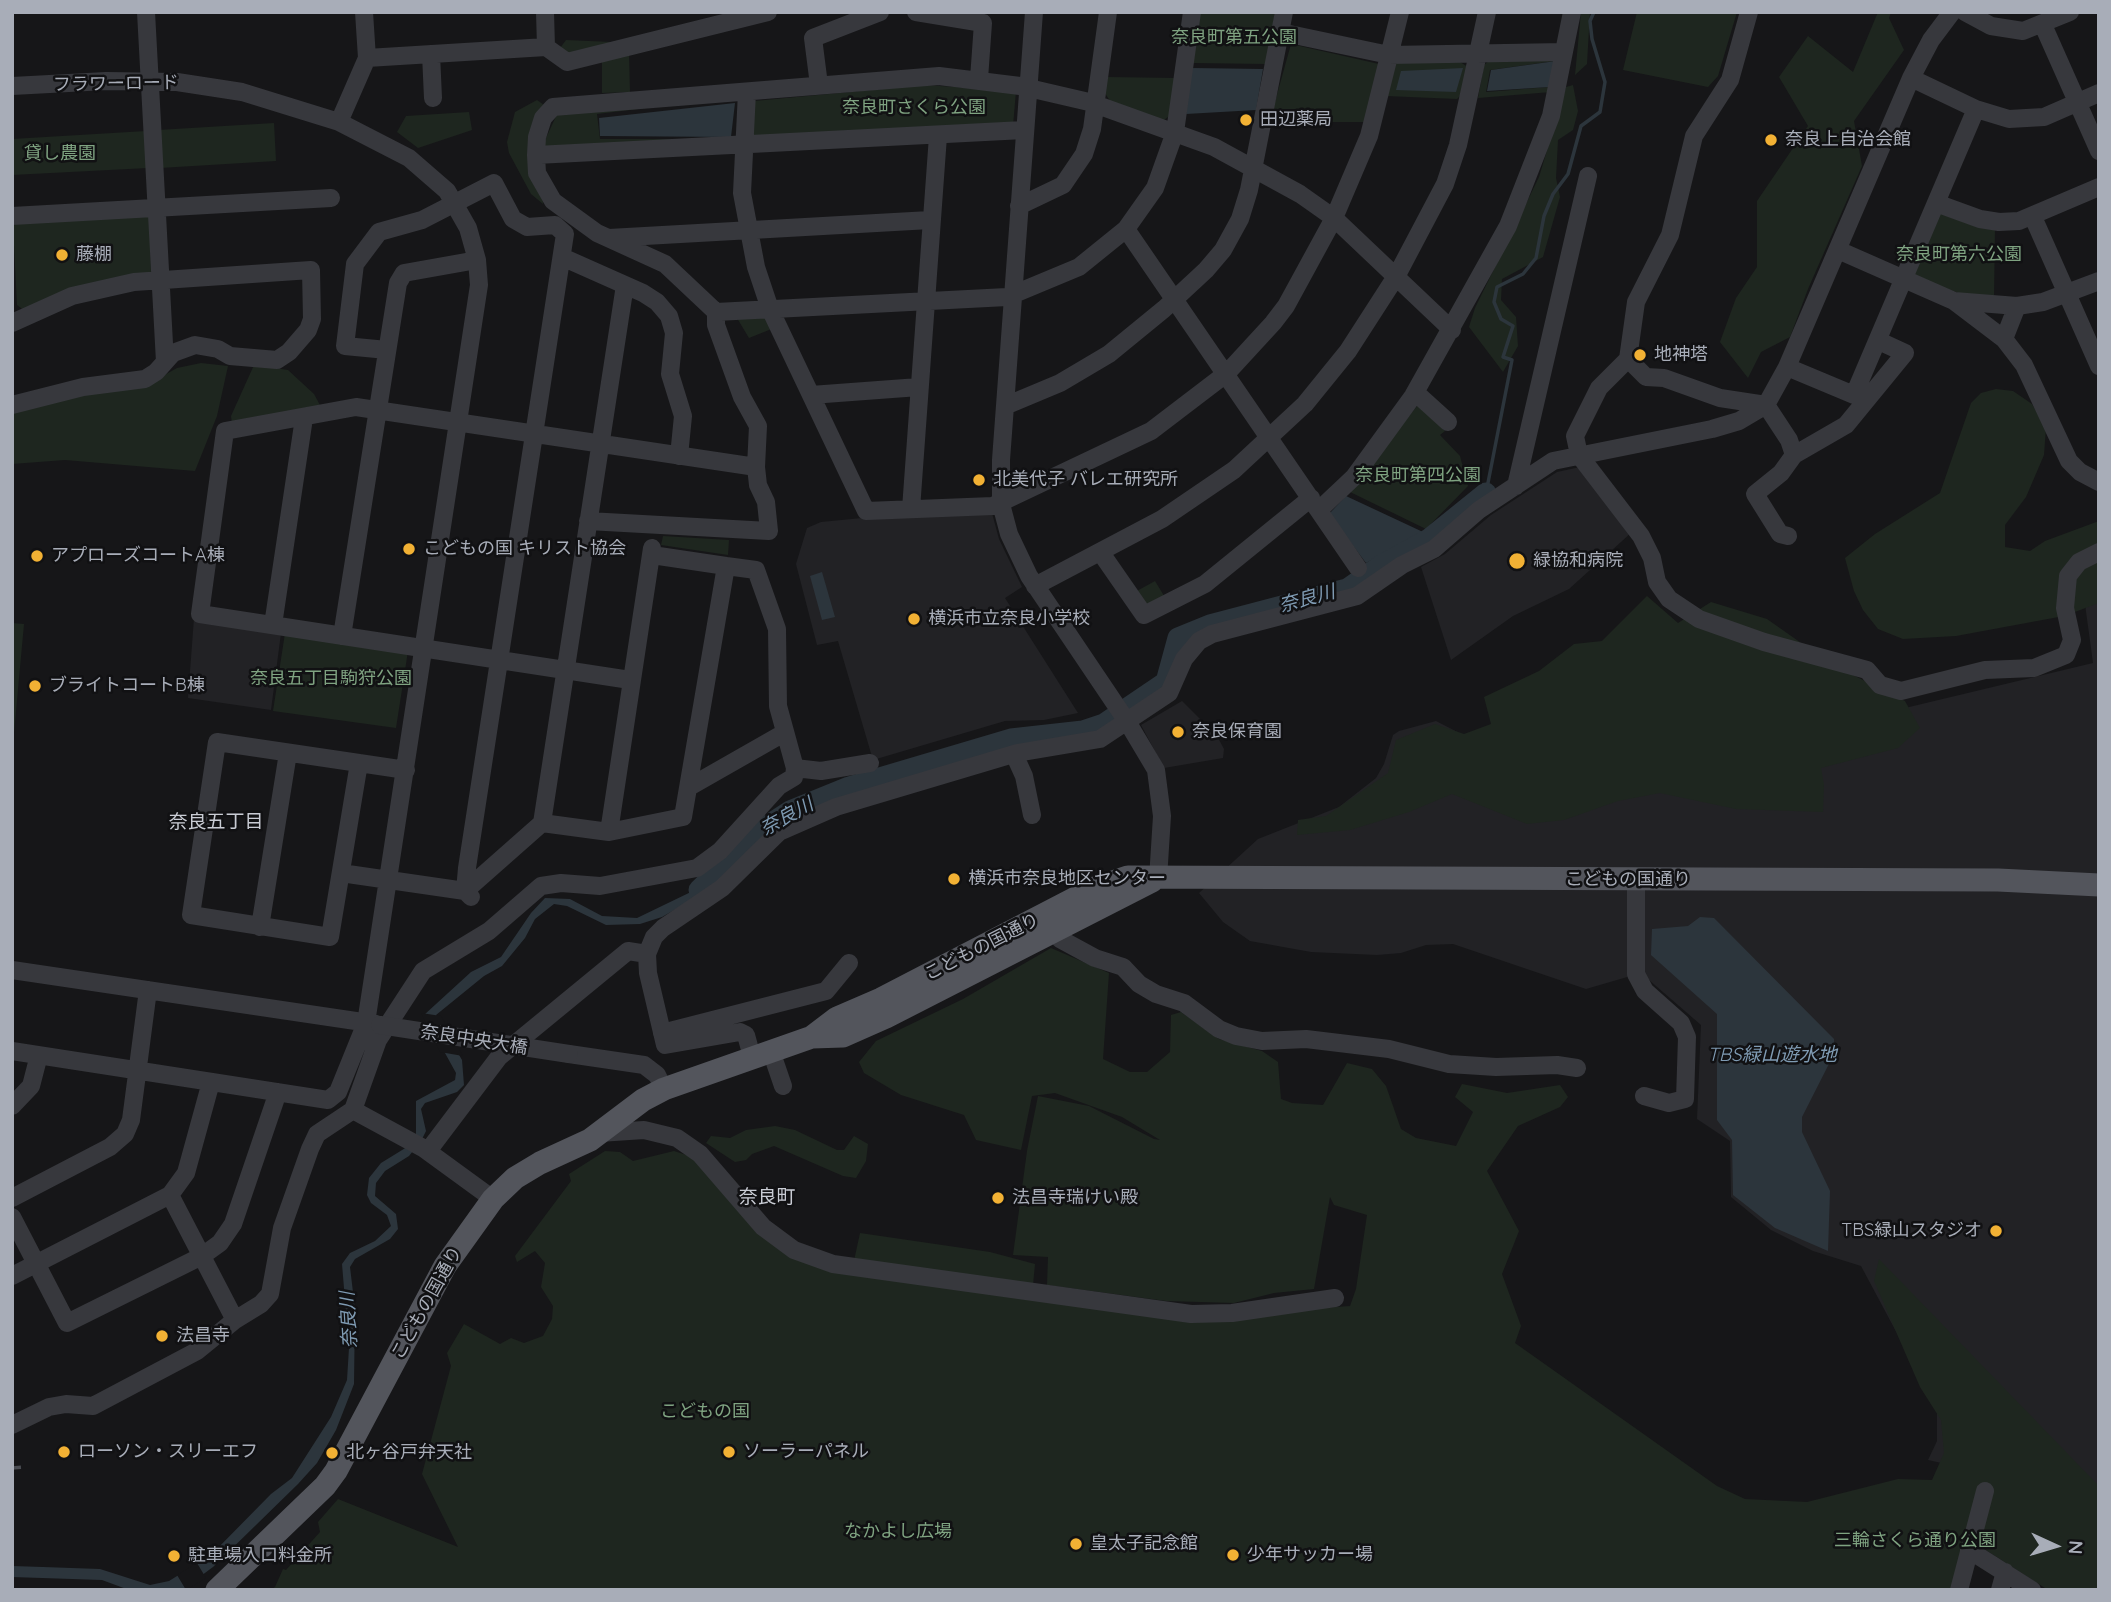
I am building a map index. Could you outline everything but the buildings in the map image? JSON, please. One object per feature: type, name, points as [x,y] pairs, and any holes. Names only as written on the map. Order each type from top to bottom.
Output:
[{"type":"main road","name":"こどもの国通り","points":[[217,1590],[325,1486],[336,1471],[445,1266],[493,1199],[515,1178],[540,1163],[581,1146],[664,1089],[812,1037],[837,1018],[1048,923],[1111,880],[1998,880],[2099,885]]},
{"type":"street","points":[[146,12],[165,362]]},
{"type":"street","points":[[340,122],[367,58],[364,12]]},
{"type":"street","points":[[545,12],[545,47]]},
{"type":"street","points":[[367,58],[545,47],[567,62],[704,20],[768,12]]},
{"type":"street","points":[[819,85],[813,38],[880,12]]},
{"type":"street","points":[[916,12],[982,23],[979,79]]},
{"type":"street","points":[[1034,12],[1005,407],[1001,504],[1009,534],[1035,586],[1123,716],[1159,778],[1163,816],[1158,879]]},
{"type":"street","points":[[1019,206],[1063,185],[1075,170],[1092,129],[1108,12]]},
{"type":"street","points":[[1192,12],[1175,132],[1155,188],[1126,229],[1079,267],[1013,296],[716,312],[665,264],[580,222],[554,201],[537,173],[537,137],[543,118],[553,107],[911,77],[979,79],[1095,103],[1175,132],[1253,167],[1334,218],[1452,330]]},
{"type":"street","points":[[1005,407],[1084,370],[1108,354],[1174,299],[1206,270],[1223,250],[1240,219],[1284,12]]},
{"type":"street","points":[[747,92],[742,144],[742,193],[747,229],[770,309],[866,511],[1001,504],[1139,438],[1227,373],[1253,347],[1286,306],[1334,218],[1369,136],[1400,12]]},
{"type":"street","points":[[1035,586],[1101,553],[1196,497],[1270,439],[1305,404],[1348,351],[1397,275],[1445,184],[1458,145],[1487,12]]},
{"type":"street","points":[[1101,553],[1144,615],[1205,584],[1354,477],[1416,393],[1508,226],[1532,171],[1551,116],[1572,12]]},
{"type":"street","points":[[1749,12],[1730,80],[1694,136],[1670,235],[1636,302],[1628,359],[1599,388],[1575,436],[1579,455],[1641,536],[1652,558],[1657,582],[1669,599],[1684,611],[1763,642],[1867,670],[1880,685],[1901,691],[1985,670],[2034,668],[2066,655],[2072,640],[2065,608],[2068,576],[2079,562],[2099,552]]},
{"type":"street","points":[[783,1086],[762,1054],[743,1033],[665,1045],[648,973],[647,954],[654,937],[663,928],[715,894],[767,842],[797,822],[851,802],[1014,754],[1089,743],[1123,716],[1174,689],[1176,658],[1199,642],[1212,635],[1357,597],[1402,565],[1434,549],[1479,510],[1553,461],[1712,429],[1739,421],[1766,405],[1787,368],[1911,78],[1931,40],[1952,12]]},
{"type":"street","points":[[1965,12],[2004,30],[2023,31],[2070,12]]},
{"type":"street","points":[[2043,25],[2099,151]]},
{"type":"street","points":[[1280,32],[1390,55],[1564,52]]},
{"type":"street","points":[[431,54],[433,98]]},
{"type":"street","points":[[1911,78],[1976,109],[2025,120],[2045,117],[2099,93]]},
{"type":"street","name":"フラワーロード","points":[[12,86],[150,80],[242,92],[340,122],[421,166],[437,179],[456,202],[468,228],[477,260],[479,285],[388,880],[373,1024],[338,1092],[328,1100],[12,1051]]},
{"type":"street","points":[[1787,368],[1854,395],[1905,281],[1976,109]]},
{"type":"street","points":[[536,155],[1024,130]]},
{"type":"street","points":[[911,509],[937,135]]},
{"type":"street","points":[[1516,486],[1588,176]]},
{"type":"street","points":[[387,350],[345,346],[355,264],[379,232],[422,220],[494,183],[513,219],[527,227],[555,225],[565,234],[499,659],[468,894]]},
{"type":"street","points":[[1936,203],[1964,214],[1999,222],[2033,217],[2099,187]]},
{"type":"street","points":[[12,216],[331,198]]},
{"type":"street","points":[[2033,217],[2099,366]]},
{"type":"street","points":[[609,238],[930,220]]},
{"type":"street","points":[[1126,229],[1358,568]]},
{"type":"street","points":[[1838,250],[1954,301],[2004,339],[2024,365],[2069,461],[2080,472],[2099,482]]},
{"type":"street","points":[[562,257],[657,302],[669,316],[674,333],[670,374],[682,416],[679,456]]},
{"type":"street","points":[[342,636],[398,284],[404,272],[477,260]]},
{"type":"street","points":[[12,323],[72,296],[160,279],[311,270],[313,295],[308,330],[289,352],[277,360],[230,356],[218,349],[195,345],[173,353],[145,379],[83,387],[12,405]]},
{"type":"street","points":[[1954,301],[2017,306],[2067,295],[2099,281]]},
{"type":"street","points":[[468,894],[542,824],[625,285]]},
{"type":"street","points":[[2004,339],[2017,306]]},
{"type":"street","points":[[652,541],[769,531],[766,502],[758,485],[756,467],[758,426],[742,397],[716,324],[716,312]]},
{"type":"street","points":[[1788,536],[1780,534],[1755,494],[1781,473],[1794,455],[1846,425],[1905,353],[1879,341]]},
{"type":"street","points":[[1628,359],[1646,377],[1664,378],[1720,398],[1766,405],[1789,440],[1794,455]]},
{"type":"street","points":[[811,395],[919,387]]},
{"type":"street","points":[[1416,393],[1448,422]]},
{"type":"street","points":[[630,680],[200,614],[225,431],[356,407],[756,467]]},
{"type":"street","points":[[273,625],[304,418]]},
{"type":"street","points":[[12,1425],[36,1419],[49,1407],[66,1404],[93,1406],[197,1351],[235,1320],[261,1304],[270,1294],[282,1228],[317,1134],[353,1110],[378,1040],[423,971],[489,931],[541,886],[561,883],[600,886],[697,868],[744,836],[779,786],[794,777],[795,768],[778,706],[777,629],[756,570],[726,566],[588,521]]},
{"type":"street","points":[[609,832],[652,541]]},
{"type":"street","points":[[542,824],[609,832],[683,817],[691,786],[726,566]]},
{"type":"street","points":[[691,786],[784,733]]},
{"type":"street","points":[[359,763],[330,937],[191,915],[217,742],[288,753],[359,763],[406,770]]},
{"type":"street","points":[[260,927],[288,753]]},
{"type":"street","points":[[1014,754],[1024,776],[1026,807]]},
{"type":"street","points":[[795,768],[821,771],[870,763]]},
{"type":"street","points":[[341,873],[468,894]]},
{"type":"street","points":[[1636,880],[1636,974],[1645,991],[1681,1023],[1687,1037],[1685,1099],[1669,1103],[1644,1096]]},
{"type":"street","points":[[1048,923],[1059,939],[1095,958],[1123,967],[1139,984],[1156,994],[1184,1003],[1219,1029],[1237,1036],[1262,1041],[1306,1039],[1389,1049],[1449,1064],[1496,1067],[1557,1065],[1577,1068]]},
{"type":"street","points":[[420,1146],[499,1057],[628,951],[647,954]]},
{"type":"street","points":[[662,1032],[826,991],[849,962]]},
{"type":"street","name":"奈良中央大橋","points":[[12,970],[569,1054],[633,1061],[653,1071],[664,1089]]},
{"type":"street","points":[[12,1198],[110,1147],[125,1134],[131,1120],[148,990]]},
{"type":"street","points":[[12,1107],[31,1086],[39,1055]]},
{"type":"street","points":[[12,1276],[170,1195],[186,1173],[211,1082]]},
{"type":"street","points":[[12,1217],[67,1323],[202,1256],[230,1233],[278,1092]]},
{"type":"street","points":[[353,1110],[420,1146],[493,1199]]},
{"type":"street","points":[[599,1133],[644,1130],[677,1138],[700,1154],[763,1227],[794,1250],[833,1264],[1191,1314],[1232,1313],[1335,1298]]},
{"type":"street","points":[[170,1195],[235,1320]]},
{"type":"street","points":[[1959,1590],[1985,1491]]},
{"type":"street","points":[[1969,1550],[2003,1581],[2032,1590]]},
{"type":"shaded area","name":"緑協和病院","points":[[1580,467],[1632,532],[1569,589],[1513,616],[1451,660],[1421,567],[1445,554],[1491,515],[1557,472]]},
{"type":"shaded area","name":"横浜市立奈良小学校","points":[[992,513],[999,539],[1022,587],[1005,598],[1078,713],[1044,720],[1005,721],[873,760],[838,641],[817,645],[796,564],[807,528],[821,522],[862,518]]},
{"type":"shaded area","points":[[2099,574],[2099,1543],[1955,1466],[1928,1460],[1937,1441],[1937,1408],[1861,1266],[1813,1251],[1771,1230],[1731,1197],[1730,1141],[1697,1119],[1701,1025],[1641,973],[1586,989],[1453,944],[1426,945],[1401,953],[1377,955],[1311,952],[1250,941],[1223,922],[1199,893],[1258,839],[1339,807],[1376,778],[1384,764],[1393,735],[1399,731],[1436,721],[1543,776],[1621,776],[2093,663],[2082,582]]},
{"type":"shaded area","points":[[194,618],[281,633],[271,710],[188,698]]},
{"type":"shaded area","name":"奈良保育園","points":[[1182,701],[1217,736],[1224,749],[1223,758],[1164,768],[1141,725]]},
{"type":"green space","name":"奈良町第五公園","points":[[1199,12],[1275,12],[1266,64],[1192,63]]},
{"type":"green space","points":[[1581,12],[1590,12],[1587,64],[1575,75]]},
{"type":"green space","points":[[1637,12],[1737,12],[1718,76],[1708,87],[1623,70]]},
{"type":"green space","points":[[1878,12],[1891,12],[1889,18],[1904,50],[1854,121],[1862,166],[1790,337],[1761,352],[1748,378],[1720,342],[1736,298],[1757,267],[1757,201],[1808,126],[1779,77],[1808,36],[1853,72]]},
{"type":"green space","points":[[566,40],[635,43],[567,62],[557,52]]},
{"type":"green space","points":[[1291,44],[1379,64],[1365,122],[1323,122],[1273,109]]},
{"type":"green space","points":[[629,53],[630,92],[602,93],[602,58]]},
{"type":"green space","points":[[1556,57],[1551,92],[1478,98],[1484,65],[1491,59]],"holes":[[[1555,61],[1549,87],[1486,92],[1490,70]]]},
{"type":"green space","points":[[1460,62],[1468,67],[1457,99],[1386,96],[1393,67],[1397,63]]},
{"type":"green space","points":[[1107,77],[1176,78],[1171,115],[1161,122],[1111,102],[1104,92]]},
{"type":"green space","name":"奈良町さくら公園","points":[[925,85],[1016,91],[1013,126],[754,137],[754,101]]},
{"type":"green space","points":[[1573,85],[1578,111],[1573,130],[1558,140],[1556,178],[1560,197],[1543,257],[1502,279],[1501,300],[1516,317],[1518,346],[1503,372],[1469,327],[1475,308],[1539,177],[1566,87]]},
{"type":"green space","points":[[537,100],[547,107],[539,120],[543,204],[531,194],[509,153],[507,142],[515,112]]},
{"type":"green space","points":[[672,105],[597,114],[600,139],[727,139],[545,151],[545,140],[558,112]]},
{"type":"green space","points":[[469,112],[472,130],[418,148],[397,132],[406,116]]},
{"type":"green space","points":[[274,123],[276,161],[160,168],[158,130]]},
{"type":"green space","name":"貸し農園","points":[[146,131],[148,168],[12,175],[12,139]]},
{"type":"green space","name":"奈良町第六公園","points":[[1937,212],[1995,227],[1994,299],[1959,293],[1915,278],[1913,270]]},
{"type":"green space","points":[[150,213],[151,272],[26,312],[17,305],[13,226],[19,221]]},
{"type":"green space","points":[[762,316],[771,320],[774,328],[749,338],[737,318]]},
{"type":"green space","points":[[201,363],[228,366],[217,416],[195,471],[65,460],[12,464],[12,410],[100,391],[143,387],[177,368]]},
{"type":"green space","points":[[254,365],[288,370],[314,394],[321,407],[232,424],[231,416]]},
{"type":"green space","points":[[1996,389],[2013,391],[2032,404],[2046,428],[2044,455],[2026,497],[2005,525],[2005,547],[2030,551],[2045,541],[2099,521],[2099,603],[2064,616],[1956,636],[1903,639],[1878,629],[1863,610],[1854,591],[1845,558],[1875,534],[1940,493],[1971,403],[1981,393]]},
{"type":"green space","name":"奈良町第四公園","points":[[1418,405],[1445,431],[1440,435],[1460,456],[1468,486],[1426,529],[1348,491]]},
{"type":"green space","points":[[663,536],[729,540],[728,555],[661,545]]},
{"type":"green space","points":[[1155,581],[1166,599],[1150,606],[1142,605],[1135,592]]},
{"type":"green space","points":[[1647,596],[1678,623],[1711,602],[1767,619],[1831,664],[1905,701],[1920,728],[1898,748],[1821,768],[1824,785],[1823,812],[1736,809],[1660,793],[1618,801],[1564,820],[1527,824],[1452,794],[1409,812],[1350,830],[1297,835],[1298,820],[1326,816],[1388,773],[1396,740],[1435,724],[1464,734],[1491,724],[1484,697],[1539,671],[1574,644],[1602,641]]},
{"type":"green space","points":[[12,623],[24,624],[12,755]]},
{"type":"green space","name":"奈良五丁目駒狩公園","points":[[285,633],[408,651],[396,728],[273,711]]},
{"type":"green space","name":"こどもの国","points":[[1051,948],[1109,973],[1103,1059],[1130,1072],[1147,1072],[1170,1052],[1171,1015],[1181,1012],[1219,1039],[1262,1051],[1278,1062],[1281,1099],[1292,1103],[1323,1105],[1347,1063],[1372,1069],[1386,1086],[1401,1129],[1416,1138],[1456,1146],[1473,1112],[1455,1097],[1462,1084],[1507,1093],[1560,1085],[1568,1097],[1560,1107],[1518,1126],[1487,1171],[1519,1231],[1502,1274],[1521,1326],[1515,1343],[1717,1486],[1745,1499],[1807,1502],[1898,1479],[1932,1480],[1944,1453],[1941,1420],[1920,1387],[1874,1281],[1879,1259],[2099,1486],[2099,1590],[2048,1590],[1967,1538],[1953,1590],[270,1590],[275,1587],[283,1569],[286,1570],[320,1532],[318,1522],[338,1499],[458,1547],[422,1474],[451,1366],[447,1353],[464,1324],[500,1344],[511,1338],[524,1343],[543,1336],[552,1319],[553,1306],[541,1287],[545,1263],[535,1251],[517,1262],[515,1256],[571,1181],[569,1174],[605,1151],[620,1152],[633,1161],[674,1151],[699,1159],[755,1222],[852,1270],[860,1233],[990,1252],[1035,1264],[1032,1296],[1251,1313],[1350,1306],[1356,1289],[1367,1215],[1334,1205],[1330,1197],[1314,1289],[1274,1293],[1234,1303],[1166,1301],[1047,1285],[1048,1257],[1013,1255],[1027,1151],[1038,1096],[1089,1106],[1160,1140],[1122,1117],[1055,1093],[1032,1096],[1021,1150],[976,1140],[964,1115],[901,1095],[864,1073],[859,1062],[876,1041],[963,999]]},
{"type":"green space","points":[[775,1126],[795,1130],[837,1150],[844,1150],[854,1136],[868,1144],[866,1161],[856,1178],[843,1176],[774,1146],[752,1154],[746,1160],[735,1162],[706,1143],[711,1136],[730,1138],[746,1130]]},
{"type":"water","points":[[1556,61],[1549,87],[1487,91],[1491,70]]},
{"type":"water","points":[[1192,68],[1263,69],[1256,110],[1186,114]]},
{"type":"water","points":[[1463,68],[1456,92],[1396,90],[1401,71]]},
{"type":"water","points":[[735,103],[731,137],[600,136],[599,118]]},
{"type":"water","points":[[1346,496],[1423,532],[1366,563],[1329,514]]},
{"type":"water","points":[[822,572],[835,617],[822,620],[810,576]]},
{"type":"water","points":[[720,868],[723,874],[697,897],[662,917],[640,924],[606,925],[567,906],[554,904],[535,919],[525,938],[502,966],[484,976],[436,1015],[462,1060],[464,1085],[457,1092],[425,1103],[421,1109],[426,1131],[421,1141],[409,1156],[385,1171],[376,1183],[375,1196],[396,1214],[398,1229],[390,1239],[355,1259],[350,1267],[355,1309],[354,1384],[336,1430],[317,1463],[298,1484],[213,1567],[182,1590],[129,1590],[102,1580],[12,1577],[12,1566],[100,1569],[150,1585],[169,1581],[211,1555],[271,1494],[292,1478],[331,1417],[347,1380],[349,1348],[342,1264],[350,1253],[375,1241],[391,1226],[387,1215],[371,1203],[367,1195],[369,1178],[381,1163],[407,1147],[416,1135],[416,1101],[455,1080],[456,1073],[424,1015],[471,972],[501,957],[531,913],[545,898],[570,899],[602,916],[637,918],[695,890]]},
{"type":"water","name":"TBS緑山遊水地","points":[[1700,917],[1714,918],[1834,1039],[1834,1054],[1802,1117],[1802,1132],[1830,1191],[1828,1251],[1775,1228],[1733,1195],[1732,1140],[1717,1120],[1717,1014],[1651,955],[1652,929],[1688,926]]},
{"type":"pier","points":[[421,1013],[441,1016],[463,1056],[440,1052]]},
{"type":"pier","points":[[197,1563],[206,1578],[186,1590],[177,1575]]},
{"type":"waterway","name":"奈良川","points":[[1486,493],[1512,360],[1503,357],[1513,326],[1501,319],[1494,302],[1497,287],[1523,274],[1536,258],[1544,216],[1553,194],[1568,174],[1581,126],[1600,112],[1605,82],[1592,39],[1590,21],[1594,12]]},
{"type":"waterway","name":"奈良川","points":[[699,890],[758,832],[790,811],[849,787],[1011,739],[1083,731],[1104,724],[1166,682],[1178,638],[1210,625],[1347,589],[1380,566],[1429,539],[1486,493]]},
{"type":"railway","points":[[12,1468],[26,1467]]},
{"type":"place","name":"田辺薬局","points":[[1246,120]]},
{"type":"place","name":"奈良上自治会館","points":[[1771,140]]},
{"type":"place","name":"藤棚","points":[[62,255]]},
{"type":"place","name":"地神塔","points":[[1640,355]]},
{"type":"place","name":"北美代子 バレエ研究所","points":[[979,480]]},
{"type":"place","name":"こどもの国 キリスト協会","points":[[409,549]]},
{"type":"place","name":"アプローズコートA棟","points":[[37,556]]},
{"type":"place","name":"緑協和病院","points":[[1517,561]]},
{"type":"place","name":"横浜市立奈良小学校","points":[[914,619]]},
{"type":"place","name":"ブライトコートB棟","points":[[35,686]]},
{"type":"place","name":"奈良保育園","points":[[1178,732]]},
{"type":"place","name":"横浜市奈良地区センター","points":[[954,879]]},
{"type":"place","name":"法昌寺瑞けい殿","points":[[998,1198]]},
{"type":"place","name":"TBS緑山スタジオ","points":[[1996,1231]]},
{"type":"place","name":"法昌寺","points":[[162,1336]]},
{"type":"place","name":"ローソン・スリーエフ","points":[[64,1452]]},
{"type":"place","name":"ソーラーパネル","points":[[729,1452]]},
{"type":"place","name":"北ヶ谷戸弁天社","points":[[332,1453]]},
{"type":"place","name":"皇太子記念館","points":[[1076,1544]]},
{"type":"place","name":"少年サッカー場","points":[[1233,1555]]},
{"type":"place","name":"駐車場入口料金所","points":[[174,1556]]},
{"type":"district","name":"奈良五丁目","points":[[216,822]]},
{"type":"district","name":"奈良町","points":[[767,1197]]},
{"type":"park label","name":"なかよし広場","points":[[898,1532]]},
{"type":"park label","name":"三輪さくら通り公園","points":[[1915,1541]]}]
